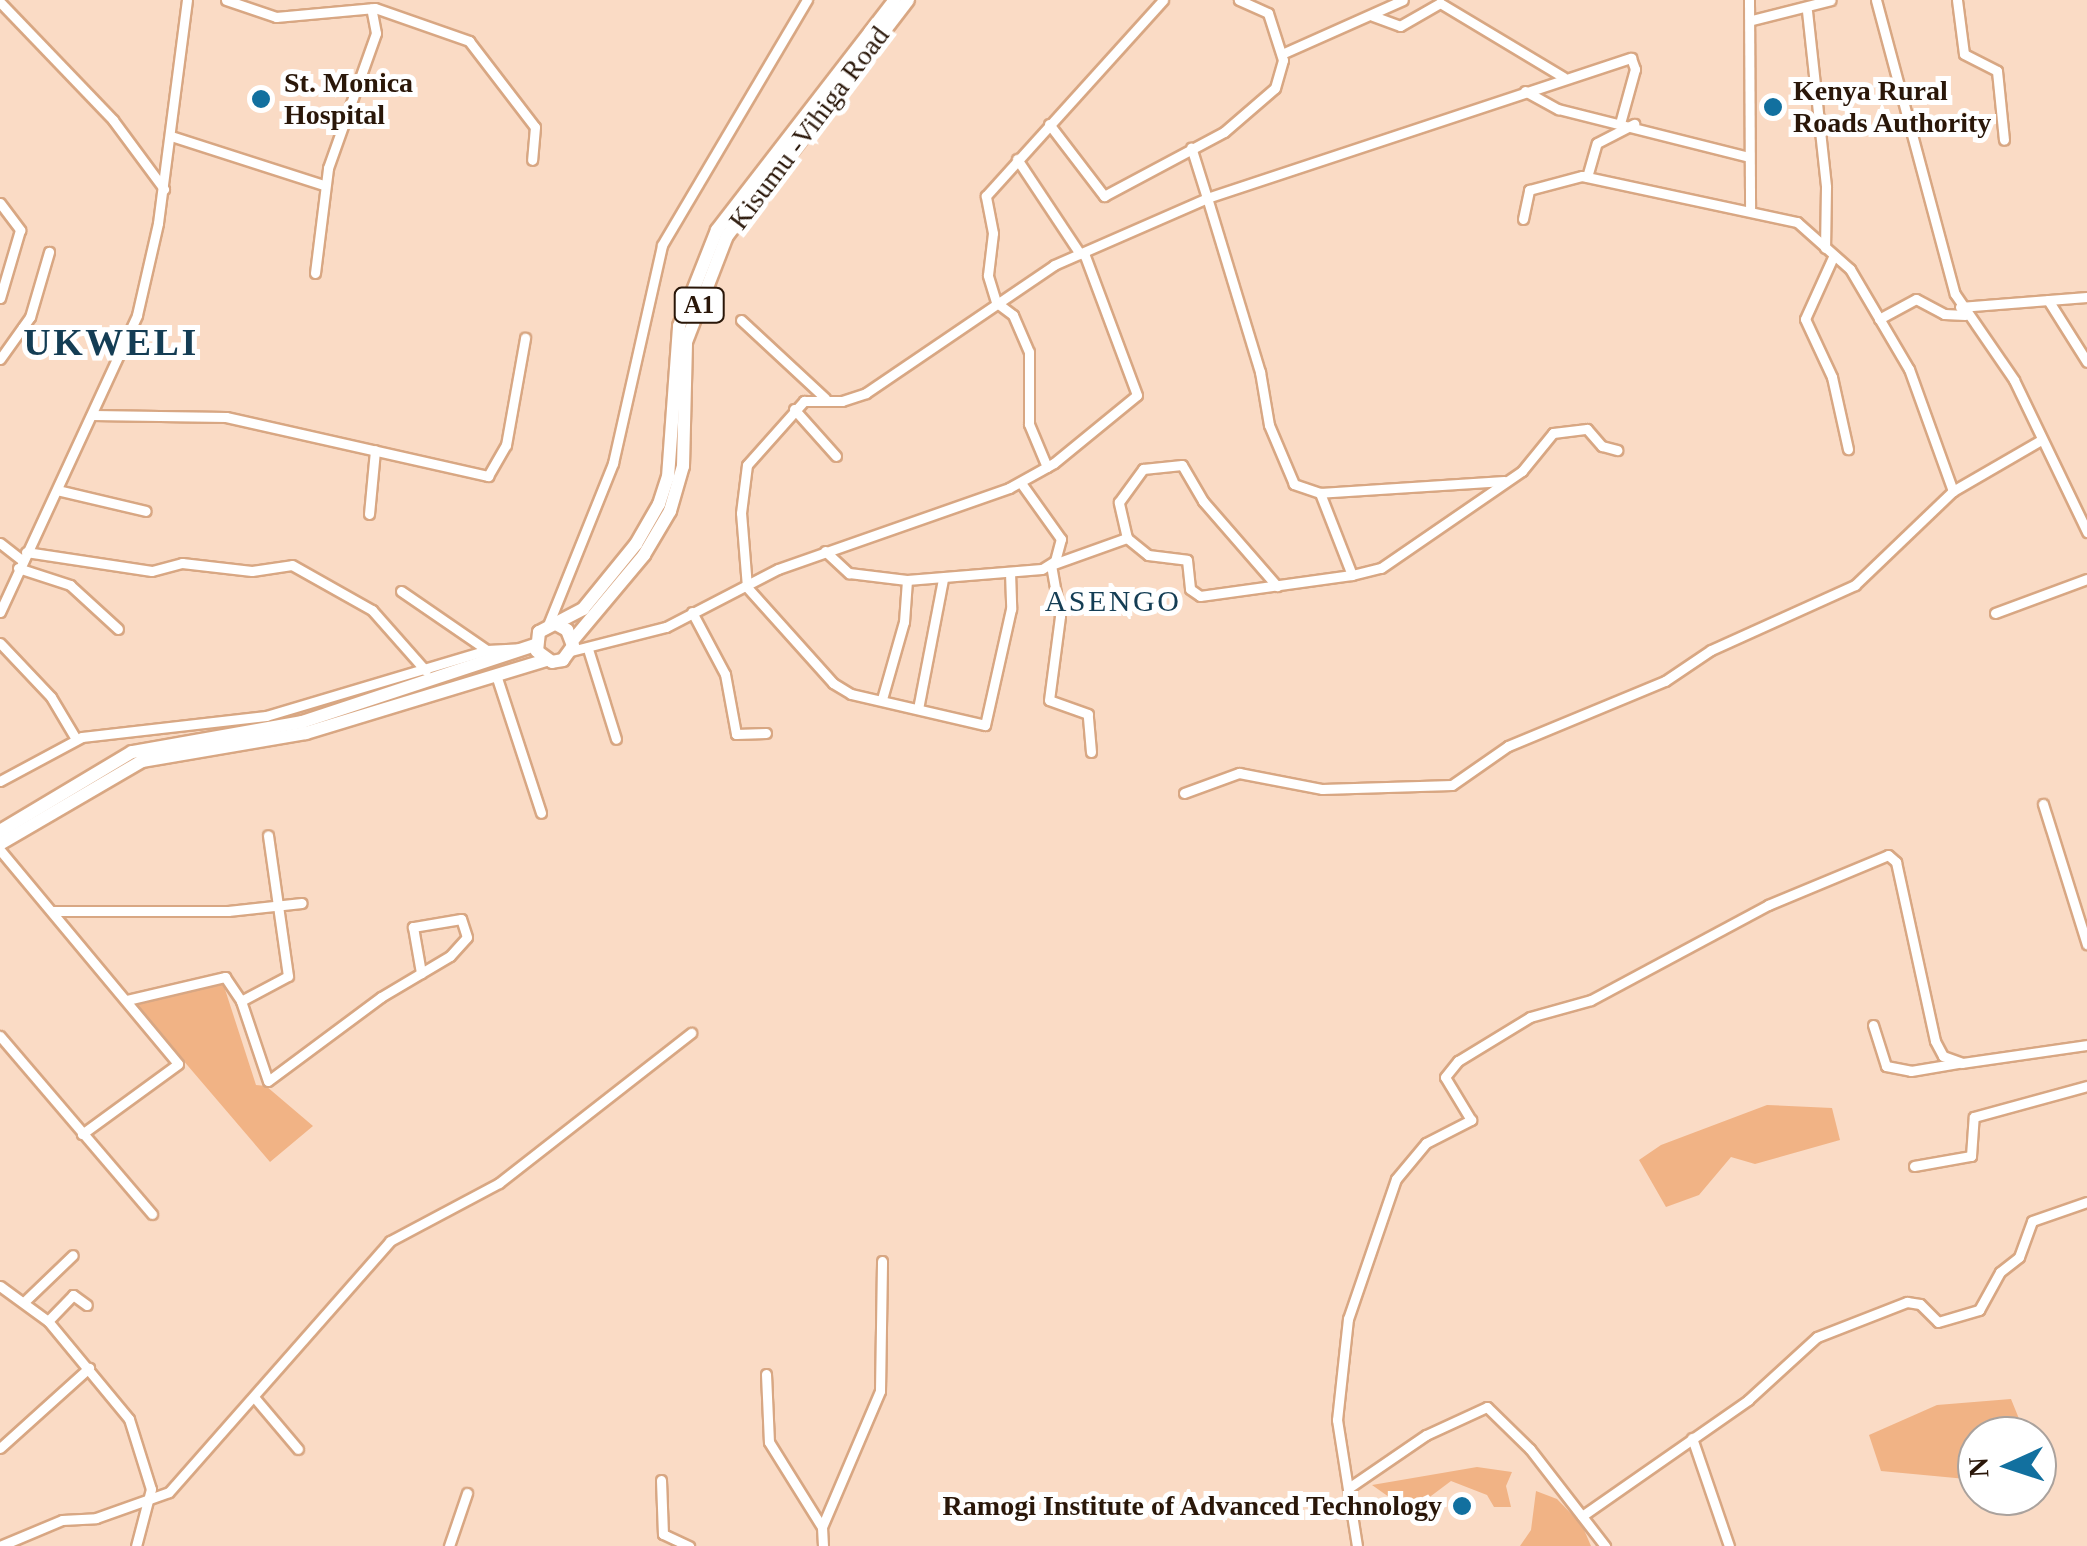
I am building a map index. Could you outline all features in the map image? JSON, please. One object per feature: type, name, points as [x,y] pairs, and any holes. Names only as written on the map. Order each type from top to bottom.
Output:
[{"type":"highway","name":"Kisumu -Vihiga Road","points":[[552,625],[578,613],[612,576],[660,504],[668,477],[679,326],[717,230],[895,0]]},
{"type":"highway","name":"Kisumu -Vihiga Road","points":[[572,646],[644,555],[670,511],[683,466],[686,342],[727,236],[908,0]]},
{"type":"highway","points":[[0,847],[142,761],[293,736],[496,674],[546,660],[563,660],[572,646],[552,625]]},
{"type":"highway","name":"A1","points":[[531,648],[552,625]]},
{"type":"highway","points":[[0,831],[132,752],[302,722],[531,648],[546,660]]},
{"type":"street","points":[[0,612],[138,316],[164,189],[187,0]]},
{"type":"street","points":[[226,0],[276,18],[371,8],[421,19],[472,44],[535,127],[532,160]]},
{"type":"street","points":[[552,625],[613,462],[662,244],[808,0]]},
{"type":"street","points":[[1047,468],[1030,424],[1029,352],[1014,315],[996,302],[986,196],[1163,0]]},
{"type":"street","points":[[1048,124],[1102,196],[1224,132],[1266,98],[1278,80],[1284,53],[1274,24],[1260,3],[1239,0]]},
{"type":"street","points":[[1284,53],[1402,0]]},
{"type":"street","points":[[1749,0],[1750,210]]},
{"type":"street","points":[[1752,20],[1807,11],[1831,0]]},
{"type":"street","points":[[1876,0],[1963,311],[2004,361],[2087,532]]},
{"type":"street","points":[[1957,0],[1964,54],[1997,72],[2004,140]]},
{"type":"street","points":[[0,2],[113,120],[164,189]]},
{"type":"street","points":[[1373,16],[1400,26],[1440,3],[1563,76]]},
{"type":"street","points":[[315,273],[324,185],[376,33],[371,8]]},
{"type":"street","points":[[1807,11],[1826,187],[1825,248]]},
{"type":"street","points":[[1010,572],[1010,608],[988,723],[918,710],[833,684],[748,586],[741,513],[747,465],[794,409],[825,398],[848,400],[882,385],[996,302],[1082,254],[1207,198],[1563,76],[1631,58],[1635,69],[1622,120]]},
{"type":"street","points":[[1525,91],[1558,109],[1622,120],[1749,157]]},
{"type":"street","points":[[1587,177],[1597,144],[1634,124]]},
{"type":"street","points":[[171,136],[324,185]]},
{"type":"street","points":[[1191,147],[1286,473],[1299,489],[1320,492],[1504,482]]},
{"type":"street","points":[[572,646],[588,649],[666,627],[825,551],[1021,483],[1047,468],[1137,395],[1082,254],[1017,159]]},
{"type":"street","points":[[1523,219],[1529,190],[1587,177],[1796,222],[1850,268],[1918,386],[1953,491]]},
{"type":"street","points":[[0,203],[20,230],[0,298]]},
{"type":"street","points":[[0,359],[30,317],[49,252]]},
{"type":"street","points":[[1834,256],[1806,319],[1832,377],[1848,449]]},
{"type":"street","points":[[1878,319],[1916,298],[1944,314],[2087,297]]},
{"type":"street","points":[[2048,300],[2087,362]]},
{"type":"street","points":[[740,320],[825,398]]},
{"type":"street","points":[[93,414],[226,417],[492,475],[515,408],[525,338]]},
{"type":"street","points":[[794,409],[836,456]]},
{"type":"street","points":[[1277,586],[1181,465],[1142,469],[1122,494],[1127,538],[1148,555],[1187,560],[1194,595],[1277,586],[1352,576],[1381,568],[1504,482],[1558,432],[1587,429],[1602,446],[1617,450]]},
{"type":"street","points":[[1184,793],[1239,773],[1322,788],[1452,785],[1508,746],[1665,682],[1710,650],[1855,585],[1953,491],[2041,440]]},
{"type":"street","points":[[369,514],[375,450]]},
{"type":"street","points":[[1021,483],[1059,534],[1051,565],[1060,616],[1049,700],[1088,714],[1091,752]]},
{"type":"street","points":[[57,490],[146,511]]},
{"type":"street","points":[[1320,492],[1352,576]]},
{"type":"street","points":[[825,551],[848,574],[943,579],[1051,565],[1127,538]]},
{"type":"street","points":[[0,544],[70,585],[118,629]]},
{"type":"street","points":[[22,560],[152,571],[182,564],[252,571],[292,565],[372,610],[426,672]]},
{"type":"street","points":[[918,710],[943,579]]},
{"type":"street","points":[[1996,613],[2087,579]]},
{"type":"street","points":[[882,699],[908,580]]},
{"type":"street","points":[[401,592],[487,650]]},
{"type":"street","points":[[692,612],[724,674],[736,734],[766,733]]},
{"type":"street","points":[[0,643],[51,697],[76,739]]},
{"type":"street","points":[[0,780],[76,739],[249,720],[426,672],[487,650],[531,648]]},
{"type":"street","points":[[588,649],[616,739]]},
{"type":"street","points":[[496,674],[540,813]]},
{"type":"street","points":[[2043,804],[2087,944]]},
{"type":"street","points":[[241,1001],[287,979],[268,835]]},
{"type":"street","points":[[0,847],[178,1068],[82,1134]]},
{"type":"street","points":[[1357,1546],[1337,1420],[1348,1319],[1396,1179],[1426,1143],[1471,1120],[1444,1077],[1458,1062],[1530,1017],[1590,1000],[1768,905],[1888,855],[1907,903],[1938,1050],[1962,1062]]},
{"type":"street","points":[[53,911],[302,903]]},
{"type":"street","points":[[127,1000],[221,976],[241,1001],[268,1081],[466,940],[461,919],[413,928],[421,972]]},
{"type":"street","points":[[1873,1025],[1890,1068],[2087,1045]]},
{"type":"street","points":[[0,1546],[62,1520],[93,1519],[151,1502],[176,1484],[390,1242],[499,1183],[691,1033]]},
{"type":"street","points":[[0,1036],[152,1214]]},
{"type":"street","points":[[1914,1166],[1971,1156],[1974,1118],[2087,1086]]},
{"type":"street","points":[[1582,1516],[1748,1400],[1817,1337],[1907,1302],[1920,1304],[1938,1322],[1979,1310],[2000,1272],[2018,1257],[2032,1221],[2087,1202]]},
{"type":"street","points":[[25,1301],[73,1255]]},
{"type":"street","points":[[823,1546],[822,1526],[880,1391],[882,1260]]},
{"type":"street","points":[[0,1286],[48,1321],[89,1368],[137,1435],[151,1502],[136,1546]]},
{"type":"street","points":[[48,1321],[72,1294],[87,1305]]},
{"type":"street","points":[[0,1448],[89,1368]]},
{"type":"street","points":[[766,1374],[769,1442],[822,1526]]},
{"type":"street","points":[[254,1398],[298,1448]]},
{"type":"street","points":[[1350,1487],[1426,1435],[1488,1407],[1605,1546]]},
{"type":"street","points":[[1692,1438],[1729,1546]]},
{"type":"street","points":[[661,1480],[662,1532],[689,1546]]},
{"type":"street","points":[[449,1546],[468,1493]]},
{"type":"shaded area","points":[[222,980],[256,1085],[266,1086],[313,1126],[270,1162],[135,1004]]},
{"type":"shaded area","points":[[1767,1105],[1832,1108],[1840,1140],[1755,1164],[1731,1157],[1699,1195],[1666,1207],[1639,1160],[1661,1145]]},
{"type":"shaded area","points":[[2011,1399],[2018,1416],[1957,1416],[1957,1478],[1881,1471],[1869,1435],[1937,1405]]},
{"type":"shaded area","points":[[1477,1467],[1512,1472],[1506,1486],[1511,1507],[1494,1507],[1487,1495],[1451,1481],[1419,1505],[1399,1504],[1372,1485]]},
{"type":"shaded area","points":[[1536,1491],[1557,1499],[1582,1525],[1591,1546],[1520,1546],[1531,1530]]},
{"type":"place","name":"St. Monica Hospital","points":[[261,99]]},
{"type":"place","name":"Kenya Rural Roads Authority","points":[[1773,107]]},
{"type":"place","name":"Ramogi Institute of Advanced Technology","points":[[1462,1506]]},
{"type":"district","name":"UKWELI","points":[[111,343]]},
{"type":"district","name":"ASENGO","points":[[1113,601]]}]
